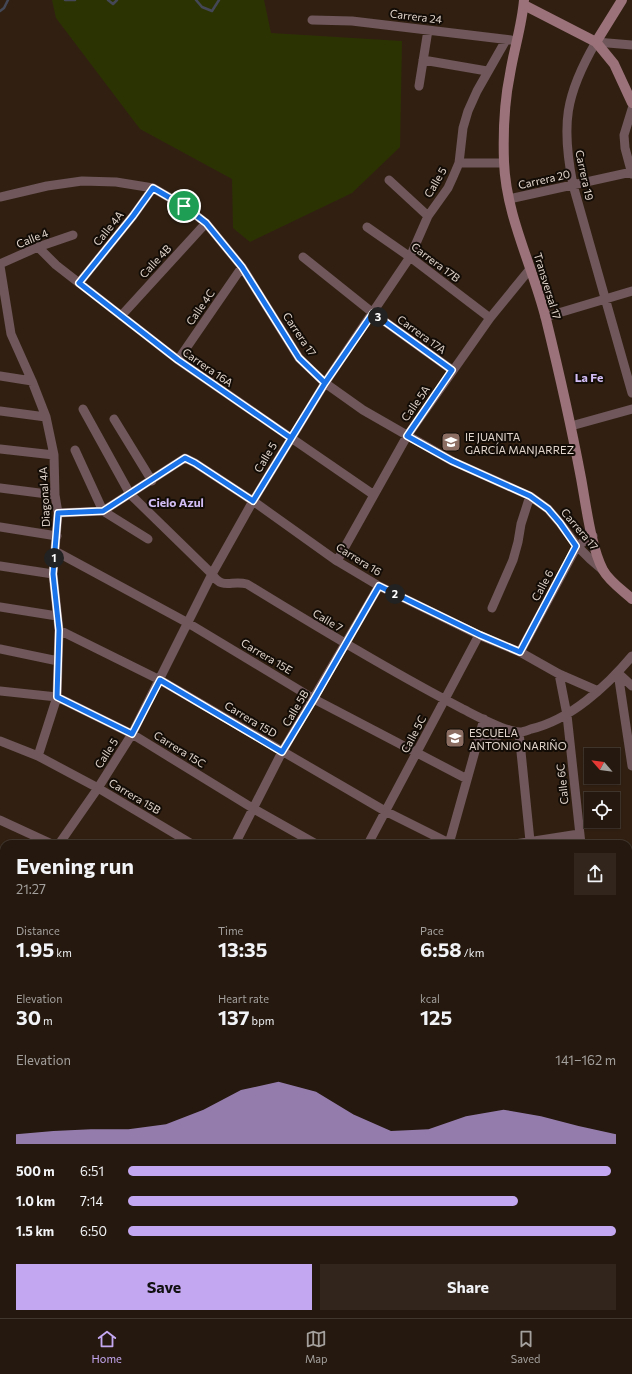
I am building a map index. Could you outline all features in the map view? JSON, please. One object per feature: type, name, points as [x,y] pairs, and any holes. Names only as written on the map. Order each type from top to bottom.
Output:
[{"type":"street","points":[[596,42],[622,0]]},
{"type":"street","points":[[524,2],[596,42],[614,64],[632,103]]},
{"type":"street","name":"Transversal 17","points":[[524,2],[510,74],[504,116],[504,163],[509,200],[545,317],[571,426],[593,536],[604,571]]},
{"type":"street","name":"Carrera 24","points":[[312,20],[352,21],[517,41]]},
{"type":"street","points":[[419,86],[428,30]]},
{"type":"street","name":"Calle 5","points":[[62,840],[98,788],[132,734],[212,574],[253,501],[325,383],[410,257],[428,216],[448,188],[458,163],[463,128],[468,111],[476,91],[506,40]]},
{"type":"street","points":[[596,42],[632,45]]},
{"type":"street","name":"Carrera 19","points":[[596,42],[578,76],[571,95],[567,115],[566,135],[568,158],[573,185],[632,393]]},
{"type":"street","points":[[423,60],[487,72]]},
{"type":"street","points":[[632,109],[624,135],[625,148],[632,173]]},
{"type":"street","points":[[458,163],[504,163]]},
{"type":"street","name":"Carrera 20","points":[[509,200],[632,173]]},
{"type":"street","points":[[389,180],[428,216]]},
{"type":"street","name":"Carrera 17","points":[[0,197],[47,186],[82,181],[116,182],[153,188],[184,206],[206,223],[242,267],[299,358],[325,383],[363,410],[452,461],[530,496],[548,509],[576,546],[632,599]]},
{"type":"street","name":"Calle 4A","points":[[79,283],[133,216],[153,188]]},
{"type":"street","name":"Calle 4B","points":[[121,316],[206,223]]},
{"type":"street","name":"Carrera 17B","points":[[367,227],[410,257],[490,318]]},
{"type":"street","name":"Calle 4","points":[[0,265],[38,247],[73,235]]},
{"type":"street","name":"Carrera 16A","points":[[38,247],[56,265],[178,360],[374,495]]},
{"type":"street","name":"Carrera 17A","points":[[303,256],[373,313],[452,370]]},
{"type":"street","name":"Diagonal 4A","points":[[0,265],[11,334],[32,381],[46,418],[54,455],[55,495],[58,513],[53,574],[59,630],[57,697],[38,756]]},
{"type":"street","name":"Calle 4C","points":[[178,360],[242,267]]},
{"type":"street","name":"Calle 5A","points":[[337,561],[407,436],[490,318],[530,269]]},
{"type":"street","points":[[545,317],[632,291]]},
{"type":"street","points":[[0,376],[32,381]]},
{"type":"street","name":"Calle 7","points":[[83,409],[130,494],[212,574],[216,581],[222,584],[239,582],[247,584],[346,644],[484,719],[509,730],[519,732],[543,726],[567,715],[598,691],[618,673],[632,656]]},
{"type":"street","points":[[571,426],[632,409]]},
{"type":"street","points":[[0,411],[46,418]]},
{"type":"street","points":[[58,513],[103,511],[152,481],[114,419]]},
{"type":"street","points":[[0,449],[54,455]]},
{"type":"street","points":[[75,450],[103,511],[148,539]]},
{"type":"street","name":"Carrera 16","points":[[152,481],[185,458],[253,501],[337,561],[379,586],[480,635],[520,652],[559,674],[598,691]]},
{"type":"street","points":[[0,488],[55,495]]},
{"type":"street","points":[[492,608],[513,560],[521,524],[530,496]]},
{"type":"street","points":[[0,527],[57,536]]},
{"type":"street","points":[[576,546],[593,536]]},
{"type":"street","name":"Calle 6","points":[[520,652],[576,546]]},
{"type":"street","name":"Carrera 15E","points":[[55,551],[188,622],[314,699],[467,779]]},
{"type":"street","points":[[0,566],[53,574]]},
{"type":"street","name":"Calle 5B","points":[[237,840],[282,752],[379,586]]},
{"type":"street","points":[[0,607],[57,616]]},
{"type":"street","name":"Carrera 15D","points":[[59,630],[160,680],[385,811],[441,840]]},
{"type":"street","name":"Calle 5C","points":[[370,840],[480,635]]},
{"type":"street","points":[[0,649],[58,661]]},
{"type":"street","points":[[618,673],[632,686]]},
{"type":"street","points":[[618,673],[632,766]]},
{"type":"street","name":"Calle 6C","points":[[559,674],[567,715],[580,840]]},
{"type":"street","name":"Carrera 15C","points":[[0,691],[57,697],[132,734],[254,809],[309,840]]},
{"type":"street","points":[[450,840],[484,719]]},
{"type":"street","points":[[477,747],[509,730]]},
{"type":"street","points":[[519,732],[530,840]]},
{"type":"street","name":"Carrera 15B","points":[[0,741],[38,756],[98,788],[185,840]]},
{"type":"street","points":[[0,820],[43,840]]},
{"type":"street","points":[[537,840],[579,834]]},
{"type":"green space","points":[[52,0],[264,0],[271,33],[402,41],[400,147],[352,193],[250,242],[233,228],[232,179],[140,129],[56,18]]},
{"type":"waterway","points":[[0,11],[4,8],[8,0]]},
{"type":"waterway","points":[[65,0],[75,0]]},
{"type":"waterway","points":[[108,0],[113,4],[117,0]]},
{"type":"waterway","points":[[196,0],[202,7],[212,11],[219,0]]},
{"type":"place","name":"IE JUANITA GARCÍA MANJARREZ","points":[[451,442]]},
{"type":"place","name":"ESCUELA ANTONIO NARIÑO","points":[[455,738]]},
{"type":"district","name":"La Fe","points":[[589,377]]},
{"type":"district","name":"Cielo Azul","points":[[176,502]]},
{"type":"route","points":[[184,206],[153,188],[133,216],[79,283],[178,360],[291,438],[325,383],[373,313],[452,370],[407,436],[452,461],[530,496],[548,509],[568,533],[576,546],[520,652],[480,635],[379,586],[282,752],[160,680],[132,734],[57,697],[59,630],[53,574],[58,513],[103,511],[152,481],[185,458],[253,501],[325,383],[299,358],[242,267],[206,223],[184,206]]}]
